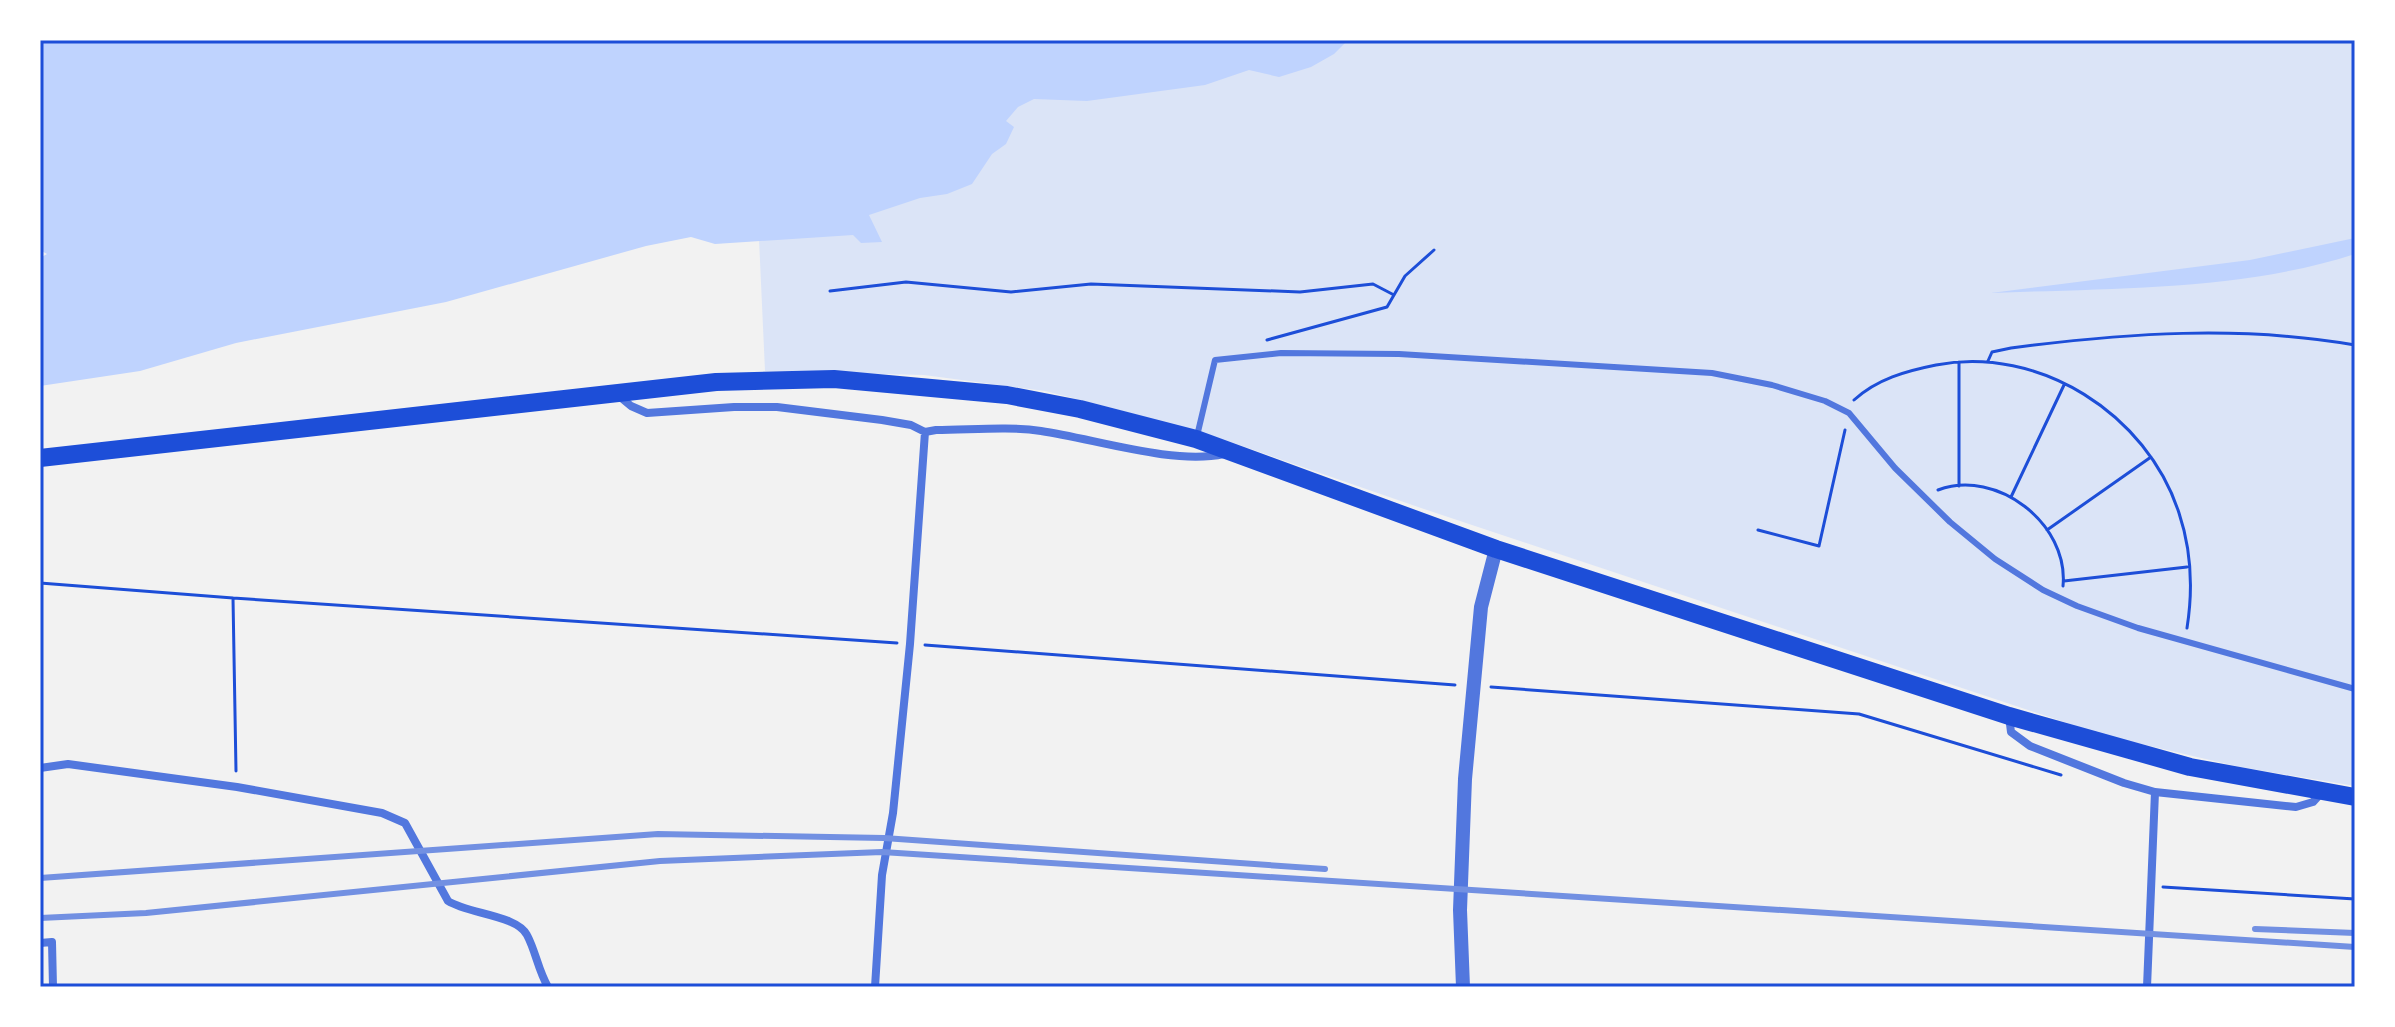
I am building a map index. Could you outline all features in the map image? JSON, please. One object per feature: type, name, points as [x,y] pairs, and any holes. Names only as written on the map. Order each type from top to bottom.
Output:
[{"type":"highway","points":[[43,460],[716,382],[834,379],[1007,395],[1080,409],[1196,439],[1496,549],[2009,716],[2190,767],[2355,797]]},
{"type":"street","points":[[616,393],[631,406],[647,413],[777,407],[882,420],[911,425],[925,432],[1037,431],[1195,458],[1232,453]]},
{"type":"street","points":[[875,987],[882,875],[893,813],[910,644],[925,432]]},
{"type":"street","points":[[1463,987],[1461,841],[1481,607],[1496,549]]},
{"type":"street","points":[[2009,716],[2011,732],[2030,746],[2155,792],[2296,807],[2313,802],[2322,792]]},
{"type":"street","points":[[40,768],[68,764],[237,787],[382,813],[405,823],[448,901],[459,908],[508,920],[526,932],[540,974],[548,987]]},
{"type":"street","points":[[2147,987],[2155,792]]},
{"type":"street","points":[[40,943],[52,942],[53,987]]},
{"type":"lane","points":[[1196,439],[1215,360],[1247,356],[1335,352],[1399,354],[1730,375],[1825,401],[1849,413],[1925,498],[1995,559],[2019,576],[2061,598],[2138,628],[2355,689]]},
{"type":"path","points":[[1247,356],[1248,348],[1254,344],[1387,307],[1405,276],[1434,250]]},
{"type":"path","points":[[830,291],[906,282],[1011,292],[1091,284],[1300,292],[1373,284],[1394,295]]},
{"type":"path","points":[[1988,361],[1992,352],[2011,348],[2179,332],[2273,335],[2355,345]]},
{"type":"path","points":[[1758,530],[1819,546],[1852,401],[1887,378],[1919,368],[1959,362],[1988,361],[2033,371],[2065,384],[2110,413],[2151,457],[2178,511],[2189,567],[2185,639]]},
{"type":"path","points":[[1959,362],[1959,486]]},
{"type":"path","points":[[2011,497],[2065,384]]},
{"type":"path","points":[[2047,530],[2151,457]]},
{"type":"path","points":[[1925,498],[1945,488],[1959,486],[1995,491],[2025,505],[2047,530],[2058,555],[2064,581],[2061,598]]},
{"type":"path","points":[[2064,581],[2189,567]]},
{"type":"path","points":[[40,583],[1458,685]]},
{"type":"path","points":[[233,598],[237,787]]},
{"type":"path","points":[[1488,687],[1859,714],[2072,778]]},
{"type":"path","points":[[2150,887],[2355,899]]},
{"type":"shaded area","points":[[750,40],[2355,40],[2355,786],[2240,767],[2103,735],[1219,438],[1116,409],[1045,391],[924,375],[765,371]]},
{"type":"water","points":[[40,40],[1348,40],[1334,54],[1311,67],[1279,77],[1249,70],[1205,85],[1087,101],[1034,99],[1018,107],[1006,121],[1014,127],[1006,144],[992,154],[972,184],[869,215],[882,242],[861,243],[853,235],[715,244],[691,237],[646,246],[446,302],[236,343],[140,371],[40,386],[40,258],[47,254],[40,250]]},
{"type":"water","points":[[2355,238],[2355,254],[2267,275],[2175,286],[1991,293],[2250,260]]},
{"type":"railway","points":[[40,878],[658,834],[884,838],[1325,869]]},
{"type":"railway","points":[[40,918],[146,913],[660,861],[882,852],[2355,947]]},
{"type":"railway","points":[[2255,929],[2355,933]]}]
